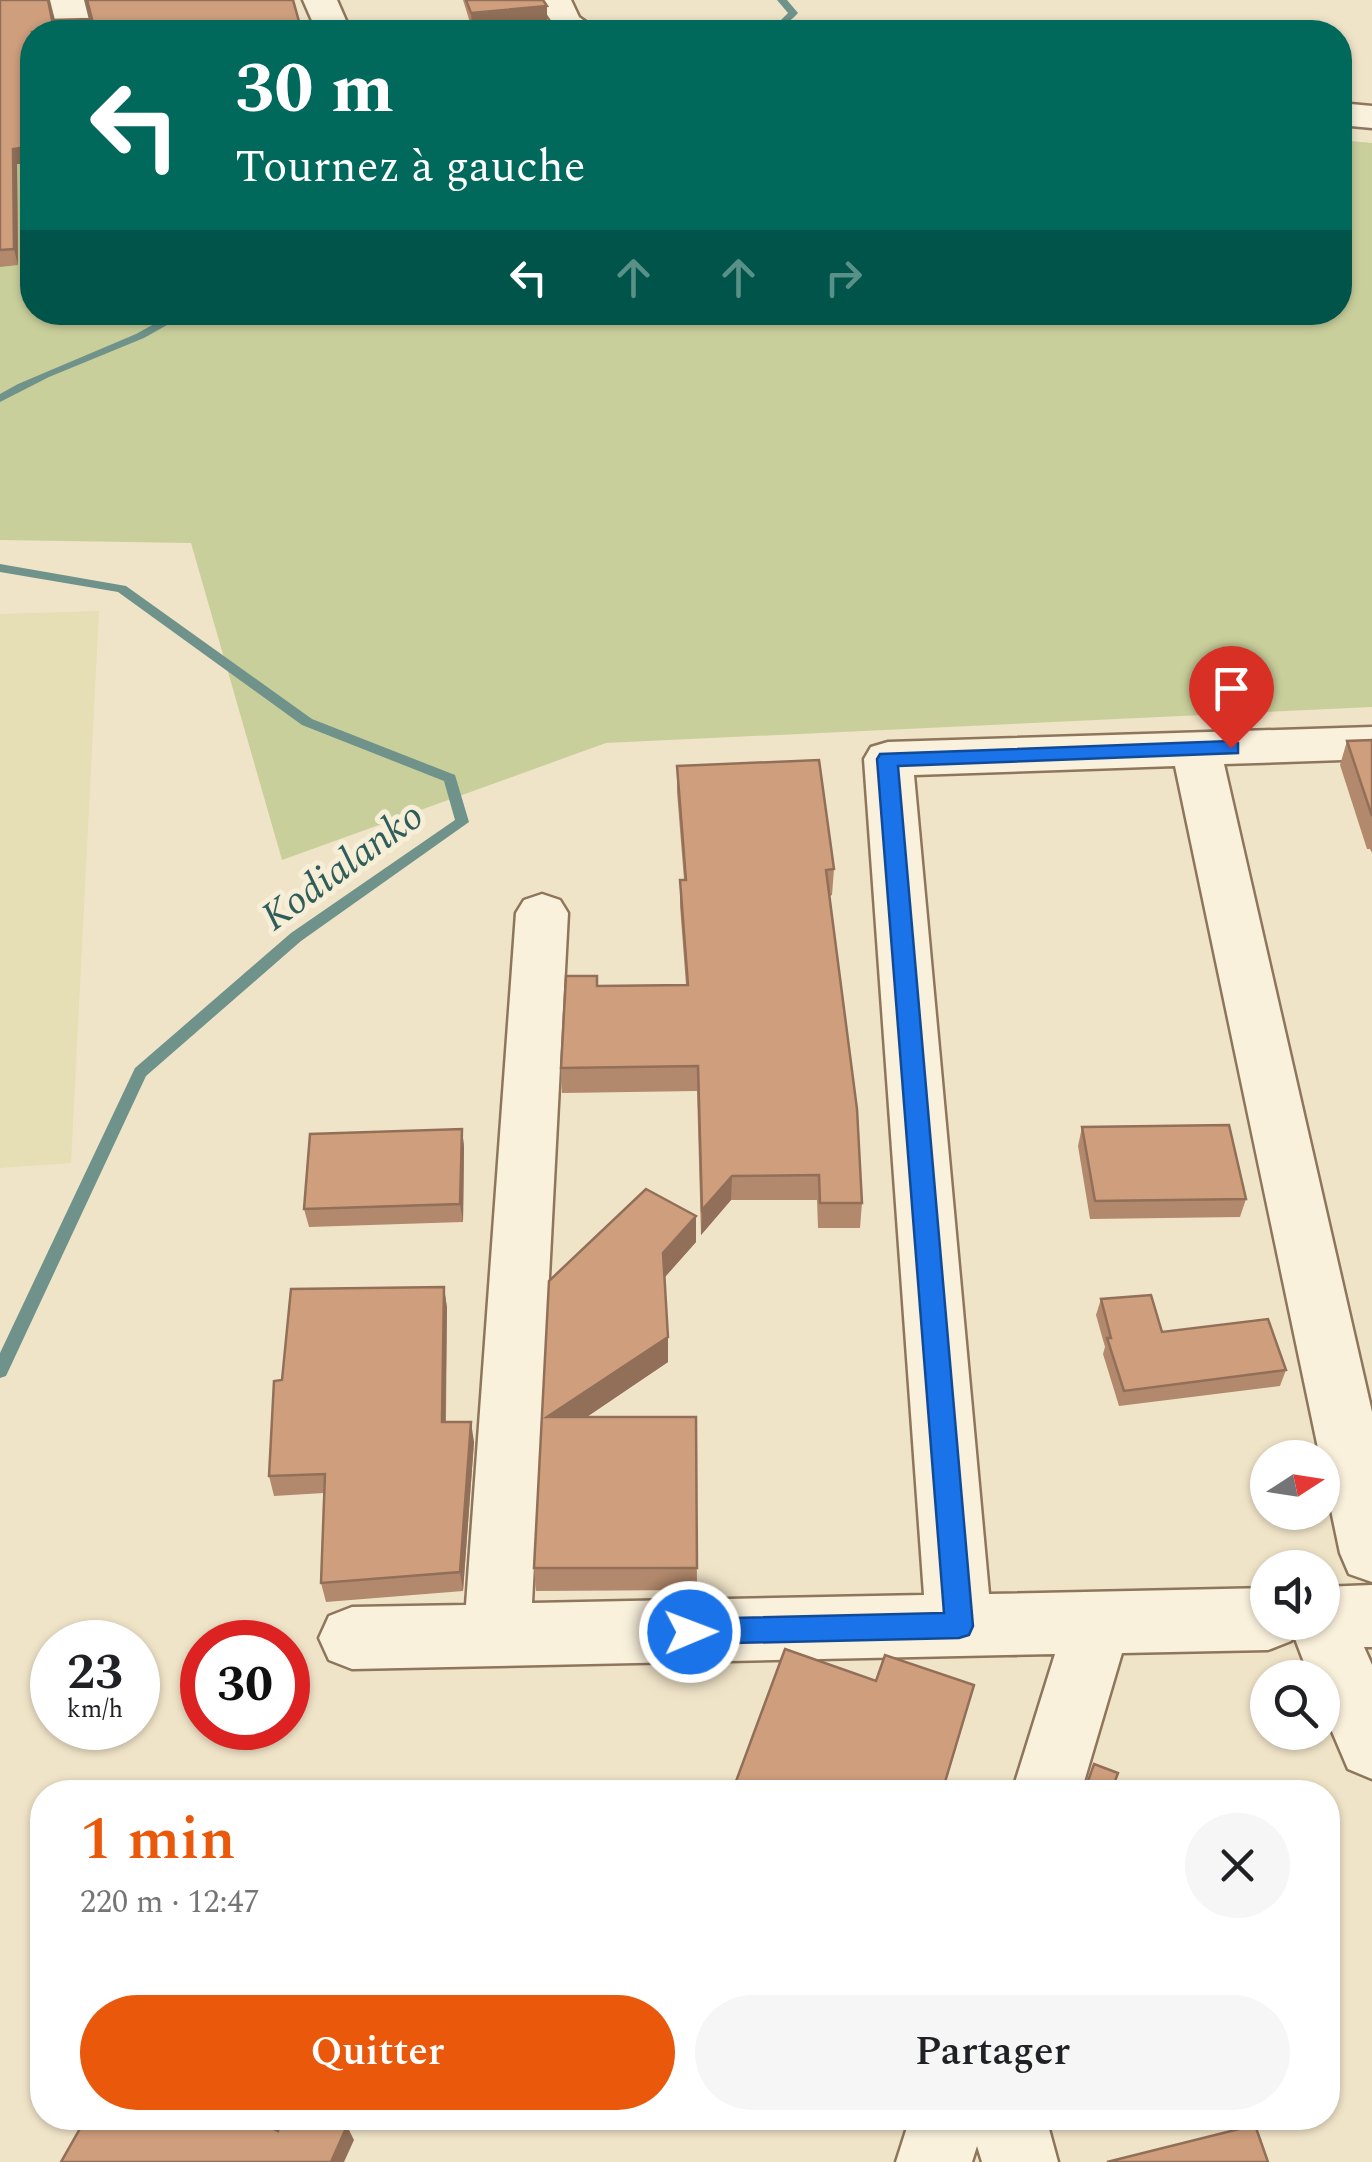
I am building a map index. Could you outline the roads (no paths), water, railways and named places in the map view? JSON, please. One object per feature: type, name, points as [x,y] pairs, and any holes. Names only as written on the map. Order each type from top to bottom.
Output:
[{"type":"street","points":[[959,1626],[888,759],[1372,743]]},
{"type":"street","points":[[1196,749],[1372,1553]]},
{"type":"street","points":[[497,1636],[542,913]]},
{"type":"street","points":[[1340,1619],[1372,1616]]},
{"type":"street","points":[[352,1638],[1250,1619]]},
{"type":"street","points":[[1051,1780],[1098,1622]]},
{"type":"street","points":[[1330,1640],[1372,1746]]},
{"type":"street","points":[[934,2162],[944,2130]]},
{"type":"street","points":[[1011,2130],[1020,2162]]},
{"type":"waterway","name":"Kodialanko","points":[[782,0],[793,13],[786,20]]},
{"type":"waterway","name":"Kodialanko","points":[[0,399],[45,375],[163,325]]},
{"type":"waterway","name":"Kodialanko","points":[[0,568],[122,589],[307,722],[450,778],[462,822],[296,937],[140,1072],[0,1371]]}]
